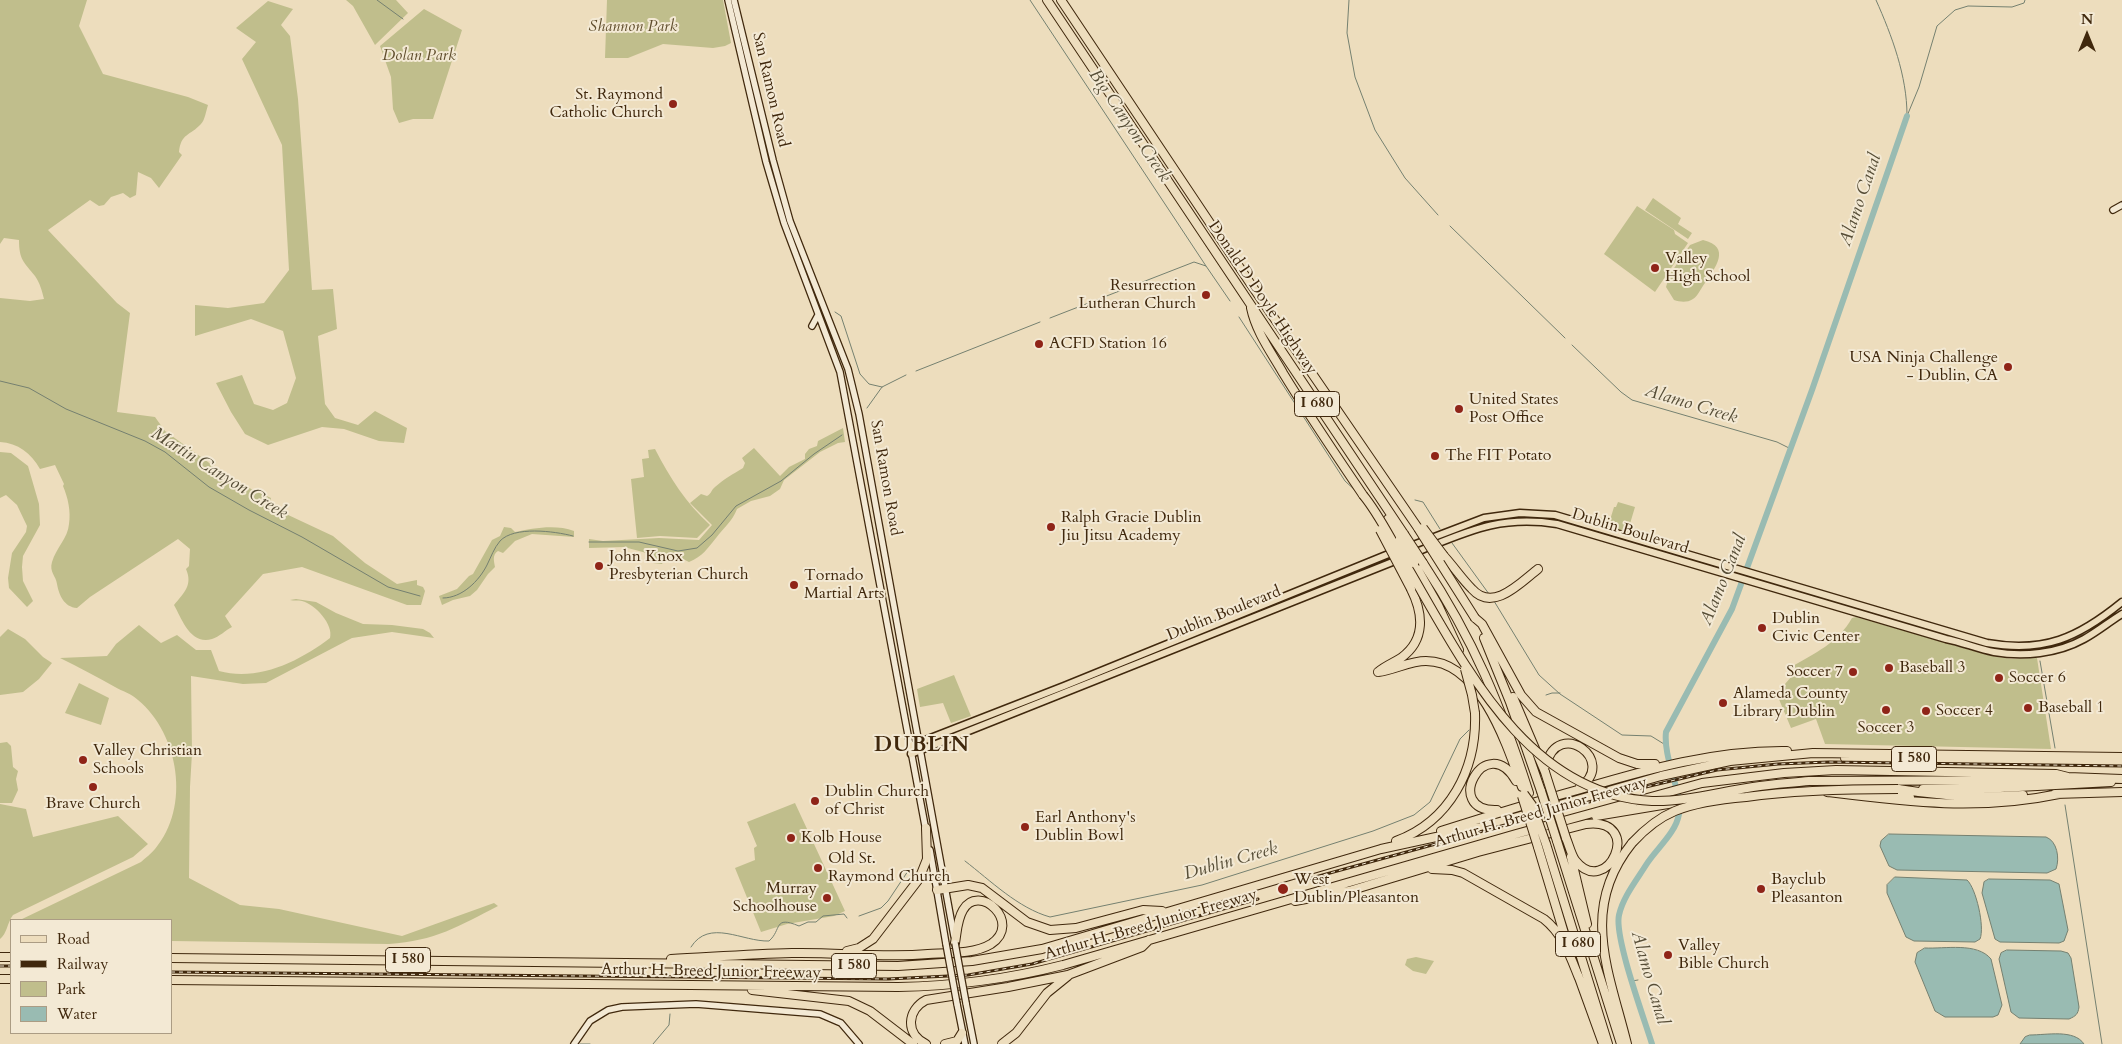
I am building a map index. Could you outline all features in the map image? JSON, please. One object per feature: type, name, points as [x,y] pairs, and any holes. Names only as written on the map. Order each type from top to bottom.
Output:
[{"type":"highway","name":"Donald D Doyle Highway","points":[[1048,0],[1250,304],[1258,321],[1455,613],[1482,665],[1508,727],[1525,794]]},
{"type":"highway","name":"Donald D Doyle Highway","points":[[1061,0],[1250,284],[1419,527],[1475,618],[1488,645],[1541,790],[1587,935]]},
{"type":"highway","points":[[1258,321],[1288,380],[1363,495],[1464,662],[1487,696],[1532,749],[1565,775],[1582,784],[1609,794],[1654,801],[1675,800],[1753,787],[1809,781],[1818,784],[1882,792],[1933,803]]},
{"type":"highway","points":[[1363,495],[1411,589],[1420,608],[1421,616],[1418,636],[1408,652],[1378,672],[1390,671],[1407,664],[1428,661],[1450,666],[1468,678],[1481,696],[1493,718],[1525,794],[1538,847],[1579,978],[1603,1044]]},
{"type":"highway","points":[[1419,527],[1476,593],[1487,598],[1500,597],[1538,569]]},
{"type":"highway","points":[[1381,849],[1423,827],[1440,813],[1456,794],[1473,753],[1475,713],[1470,685],[1459,650],[1438,605],[1414,563],[1402,537]]},
{"type":"highway","points":[[1475,618],[1482,624],[1521,695],[1536,712],[1619,758],[1637,764],[1654,766]]},
{"type":"highway","points":[[1488,645],[1503,673],[1545,772],[1566,838],[1584,905],[1587,935]]},
{"type":"highway","points":[[1545,772],[1548,756],[1559,746],[1573,744],[1585,750],[1589,754],[1592,766],[1589,779],[1578,789],[1567,793]]},
{"type":"highway","points":[[1411,841],[1511,808],[1654,766],[1749,752],[1794,751],[1814,753]]},
{"type":"highway","name":"Arthur H. Breed Junior Freeway","points":[[172,958],[898,966],[946,964],[996,958],[1042,949],[1381,849],[1482,827],[1660,776],[1706,766],[1754,758],[1814,753],[2122,757]]},
{"type":"highway","name":"I 580","points":[[1706,766],[1718,767],[1797,758],[2122,762]]},
{"type":"highway","points":[[1511,808],[1489,810],[1474,801],[1470,789],[1477,772],[1489,765],[1503,767],[1513,775],[1525,794]]},
{"type":"highway","name":"Arthur H. Breed Junior Freeway","points":[[172,980],[898,987],[971,983],[1040,971],[1574,817],[1665,792],[1719,780],[1836,770],[2056,774],[2068,777],[2122,779]]},
{"type":"highway","points":[[1818,784],[2056,780],[2068,777]]},
{"type":"highway","points":[[1926,791],[2103,784],[2122,779]]},
{"type":"highway","points":[[1627,1044],[1604,950],[1601,921],[1609,882],[1619,861],[1632,843],[1660,819],[1683,808],[1707,802],[1835,789],[1898,789],[1980,797],[2122,792]]},
{"type":"highway","points":[[1574,817],[1694,800],[1788,790],[1914,803],[1990,803],[2058,794]]},
{"type":"highway","name":"I 680","points":[[1525,794],[1532,805],[1546,844],[1608,1044]]},
{"type":"highway","points":[[1271,904],[1305,900],[1349,891],[1522,840],[1593,823],[1600,824],[1611,831],[1617,841],[1617,852],[1611,863],[1606,867],[1592,870],[1585,868],[1576,861],[1566,838]]},
{"type":"highway","points":[[827,954],[859,948],[873,939],[915,885],[925,868],[927,855],[926,828]]},
{"type":"highway","points":[[1417,871],[1439,869],[1457,871],[1544,919],[1556,929],[1563,940],[1579,978]]},
{"type":"highway","points":[[937,890],[968,885],[982,888],[1027,922],[1050,930],[1076,928],[1143,910],[1168,911]]},
{"type":"highway","points":[[644,963],[667,959],[791,953],[919,955],[985,947],[996,940],[1001,930],[1002,920],[997,909],[987,902],[968,904],[959,917],[956,943]]},
{"type":"highway","name":"I 680","points":[[1587,935],[1621,1044]]},
{"type":"highway","points":[[926,1044],[914,1034],[910,1023],[916,1007],[926,1000],[1068,975],[1142,947],[1150,940]]},
{"type":"highway","points":[[1002,1044],[1016,1033],[1047,993],[1068,975]]},
{"type":"highway","points":[[738,986],[766,992],[850,1002],[870,1011],[913,1044]]},
{"type":"highway","points":[[945,1044],[957,1041],[962,1033]]},
{"type":"main road","name":"San Ramon Road","points":[[728,0],[766,162],[784,223],[842,380],[926,828],[964,1044]]},
{"type":"main road","name":"San Ramon Road","points":[[734,0],[790,221],[848,369],[862,425],[974,1044]]},
{"type":"main road","points":[[2114,210],[2122,205]]},
{"type":"main road","points":[[812,326],[818,314]]},
{"type":"main road","name":"Dublin Boulevard","points":[[910,746],[1451,529],[1484,518],[1508,514],[1555,515],[1978,640],[2018,647],[2035,646],[2058,641],[2082,632],[2122,602]]},
{"type":"main road","name":"Dublin Boulevard","points":[[911,754],[1452,538],[1493,524],[1522,520],[1556,524],[1992,652],[2008,654],[2043,652],[2083,640],[2122,614]]},
{"type":"main road","points":[[1951,640],[1953,637],[1974,643],[1978,640]]},
{"type":"main road","points":[[1136,664],[1134,661],[1140,654]]},
{"type":"main road","points":[[1125,669],[1131,658]]},
{"type":"main road","points":[[574,1044],[590,1021],[608,1010],[622,1007],[696,1004],[820,1014],[841,1023],[856,1042]]},
{"type":"green space","points":[[0,0],[87,0],[79,26],[103,74],[188,97],[208,105],[202,122],[182,141],[179,152],[182,155],[159,188],[151,178],[138,172],[136,195],[130,198],[123,193],[111,197],[104,205],[99,206],[90,200],[48,230],[117,303],[130,313],[117,412],[155,417],[165,431],[208,462],[223,476],[271,498],[269,506],[333,536],[365,563],[397,584],[417,580],[417,585],[423,587],[425,591],[421,605],[407,605],[302,567],[263,574],[225,616],[232,627],[217,637],[204,640],[192,635],[174,605],[188,584],[186,569],[189,566],[190,549],[178,539],[90,597],[77,608],[65,603],[59,592],[51,565],[66,534],[70,519],[64,484],[55,465],[40,469],[23,450],[13,444],[0,442],[0,298],[30,301],[44,299],[38,281],[21,256],[19,240],[4,238],[0,244]]},
{"type":"green space","points":[[346,0],[396,0],[408,13],[375,45],[353,6]]},
{"type":"green space","name":"Shannon Park","points":[[607,0],[723,0],[731,43],[713,48],[663,44],[628,58],[605,58]]},
{"type":"green space","points":[[268,1],[293,9],[281,25],[290,36],[298,99],[312,290],[333,289],[337,329],[318,336],[325,404],[335,418],[358,425],[375,411],[407,428],[404,443],[379,441],[344,429],[322,427],[268,445],[245,434],[216,383],[242,375],[254,404],[273,410],[287,403],[296,378],[283,331],[251,319],[195,336],[195,305],[228,308],[264,303],[289,270],[282,145],[242,59],[256,42],[236,28]]},
{"type":"green space","name":"Dolan Park","points":[[424,9],[462,30],[433,119],[413,119],[399,123],[393,109],[391,77],[380,46]]},
{"type":"green space","points":[[1653,198],[1681,218],[1678,224],[1692,233],[1688,239],[1645,210]]},
{"type":"green space","points":[[1637,206],[1674,230],[1675,234],[1688,243],[1655,292],[1604,254]]},
{"type":"green space","points":[[1703,240],[1712,243],[1717,248],[1719,258],[1716,265],[1695,298],[1686,302],[1674,300],[1666,287],[1670,274],[1690,245]]},
{"type":"green space","points":[[843,428],[845,442],[838,443],[820,452],[784,480],[780,489],[770,496],[751,501],[737,509],[730,521],[707,549],[689,562],[671,553],[667,554],[662,564],[653,563],[654,555],[624,547],[589,548],[589,539],[603,541],[659,538],[699,540],[712,525],[690,503],[701,494],[707,496],[718,484],[743,468],[745,463],[742,458],[754,448],[780,476],[789,467],[805,459],[805,454],[809,449],[817,446],[818,441]]},
{"type":"green space","points":[[655,449],[679,490],[710,525],[697,538],[660,536],[637,538],[631,479],[644,477],[642,459],[649,458],[648,450]]},
{"type":"green space","points":[[0,452],[11,453],[28,466],[39,504],[40,525],[23,556],[23,581],[33,601],[27,607],[9,588],[8,578],[12,553],[26,532],[27,526],[17,505],[6,495],[0,498]]},
{"type":"green space","points":[[1618,502],[1635,507],[1629,527],[1632,528],[1630,533],[1597,522],[1599,521],[1598,517],[1610,520],[1614,507],[1616,507]]},
{"type":"green space","points":[[504,527],[511,528],[515,532],[552,527],[567,529],[574,531],[574,537],[532,534],[515,541],[503,553],[498,551],[495,554],[495,567],[477,590],[470,596],[442,605],[439,596],[457,589],[473,574],[492,540],[500,536]]},
{"type":"green space","points":[[290,600],[316,602],[363,624],[423,629],[434,638],[392,632],[352,638],[266,683],[243,684],[191,676],[192,753],[189,878],[240,905],[279,909],[402,936],[494,903],[498,906],[459,926],[433,936],[420,940],[389,944],[172,941],[172,919],[22,919],[141,862],[155,849],[166,832],[173,813],[176,792],[171,751],[163,732],[152,714],[133,696],[60,658],[107,656],[116,644],[139,625],[161,643],[177,635],[196,650],[211,650],[219,671],[249,674],[263,671],[292,661],[330,638],[329,627],[318,611],[307,603]]},
{"type":"green space","points":[[1856,617],[1991,656],[2011,659],[2037,658],[2051,749],[1825,744],[1816,719],[1791,728],[1776,692],[1786,686],[1785,684],[1791,677],[1791,667],[1833,641],[1852,618]]},
{"type":"green space","points":[[8,629],[25,639],[52,663],[39,679],[23,692],[0,695],[0,637]]},
{"type":"green space","points":[[954,675],[971,716],[951,723],[943,703],[920,707],[917,689]]},
{"type":"green space","points":[[79,683],[109,698],[101,725],[65,713]]},
{"type":"green space","points":[[7,742],[11,746],[13,767],[18,771],[16,779],[18,790],[12,803],[0,803],[0,743]]},
{"type":"green space","points":[[795,803],[845,911],[834,916],[787,924],[761,932],[735,868],[755,860],[754,848],[757,846],[747,822]]},
{"type":"green space","points":[[0,804],[26,809],[33,837],[118,816],[148,844],[133,857],[13,915],[0,939]]},
{"type":"green space","points":[[1416,957],[1434,961],[1426,974],[1413,971],[1405,965],[1407,959]]},
{"type":"water","points":[[1889,834],[2046,837],[2053,842],[2057,850],[2057,865],[2056,869],[2047,873],[1897,870],[1889,866],[1880,846],[1881,841]]},
{"type":"water","points":[[1895,877],[1967,880],[1974,891],[1979,908],[1980,939],[1975,942],[1914,941],[1906,937],[1887,893],[1887,885]]},
{"type":"water","points":[[1989,879],[2050,880],[2059,884],[2068,930],[2064,941],[2059,943],[2000,942],[1995,939],[1982,893],[1984,882]]},
{"type":"water","points":[[1925,948],[1969,948],[1978,950],[1991,959],[2002,1005],[1998,1015],[1993,1017],[1945,1017],[1935,1011],[1915,962],[1917,953]]},
{"type":"water","points":[[2007,950],[2061,951],[2068,953],[2071,958],[2079,1007],[2076,1014],[2069,1019],[2019,1018],[2011,1012],[1999,959],[2001,953]]},
{"type":"water","points":[[2030,1035],[2074,1036],[2084,1044],[2020,1044],[2025,1037]]},
{"type":"waterway","points":[[377,0],[403,19]]},
{"type":"waterway","name":"Big Canyon Creek","points":[[1030,0],[1206,266]]},
{"type":"waterway","name":"Alamo Creek","points":[[1349,0],[1347,33],[1355,77],[1375,130],[1405,178],[1438,215]]},
{"type":"waterway","points":[[1876,0],[1897,56],[1904,86],[1907,115]]},
{"type":"waterway","name":"Alamo Creek","points":[[1907,116],[1919,87],[1937,26],[1955,10],[1968,6],[2012,7],[2024,3],[2025,0]]},
{"type":"waterway","name":"Alamo Canal","points":[[1652,1044],[1625,959],[1621,941],[1619,915],[1630,889],[1674,828],[1679,814],[1678,795],[1667,753],[1666,732],[1732,609],[1812,390],[1907,116]]},
{"type":"waterway","name":"Alamo Creek","points":[[1450,226],[1565,338]]},
{"type":"waterway","points":[[1050,318],[1194,262],[1206,266],[1230,301]]},
{"type":"waterway","points":[[835,312],[841,316],[860,374],[869,384],[882,387]]},
{"type":"waterway","points":[[1239,317],[1345,481],[1357,492]]},
{"type":"waterway","points":[[916,371],[1040,322]]},
{"type":"waterway","name":"Alamo Creek","points":[[1572,345],[1621,392],[1632,400],[1777,442],[1791,449]]},
{"type":"waterway","name":"Martin Canyon Creek","points":[[867,408],[882,387],[906,375]]},
{"type":"waterway","name":"Martin Canyon Creek","points":[[0,381],[29,388],[66,409],[145,441],[165,452],[209,487],[249,510],[302,537],[388,587],[420,596]]},
{"type":"waterway","name":"Martin Canyon Creek","points":[[589,542],[639,542],[678,551],[697,548],[712,535],[736,506],[781,481],[814,454],[842,435]]},
{"type":"waterway","points":[[1415,500],[1423,502],[1440,529]]},
{"type":"waterway","name":"Martin Canyon Creek","points":[[443,598],[457,595],[469,588],[484,571],[494,550],[506,536],[535,531],[573,536]]},
{"type":"waterway","points":[[1452,543],[1489,594]]},
{"type":"waterway","name":"Dublin Creek","points":[[1494,601],[1539,675],[1560,694],[1622,735],[1651,736],[1664,744]]},
{"type":"waterway","points":[[2040,661],[2055,748]]},
{"type":"waterway","name":"Dublin Creek","points":[[1546,695],[1560,693]]},
{"type":"waterway","name":"Dublin Creek","points":[[965,861],[1016,901],[1050,917],[1202,885],[1373,831],[1414,815],[1430,802],[1460,739],[1469,730]]},
{"type":"waterway","points":[[2065,805],[2102,1044]]},
{"type":"waterway","name":"Dublin Creek","points":[[859,916],[881,908],[888,901],[910,868]]},
{"type":"waterway","name":"Dublin Creek","points":[[691,947],[698,938],[707,934],[727,934],[769,941],[779,925],[785,922],[799,926],[808,922],[816,922],[823,916],[844,914],[847,918]]},
{"type":"waterway","name":"Alamo Canal","points":[[1632,981],[1638,980]]},
{"type":"waterway","name":"Dublin Creek","points":[[653,1044],[669,1025],[670,1014]]},
{"type":"waterway","name":"Dublin Creek","points":[[580,1044],[590,1044]]},
{"type":"railway","points":[[1308,879],[1629,791],[1717,770],[1778,764],[1829,762],[2122,766]]},
{"type":"railway","points":[[172,972],[888,979],[968,975],[1032,964],[1258,899]]},
{"type":"railway","points":[[0,966],[10,966]]},
{"type":"place","name":"St. Raymond Catholic Church","points":[[673,104]]},
{"type":"place","name":"Valley High School","points":[[1655,268]]},
{"type":"place","name":"Resurrection Lutheran Church","points":[[1206,295]]},
{"type":"place","name":"ACFD Station 16","points":[[1039,344]]},
{"type":"place","name":"USA Ninja Challenge - Dublin, CA","points":[[2008,367]]},
{"type":"place","name":"United States Post Office","points":[[1459,409]]},
{"type":"place","name":"The FIT Potato","points":[[1435,456]]},
{"type":"place","name":"Ralph Gracie Dublin Jiu Jitsu Academy","points":[[1051,527]]},
{"type":"place","name":"John Knox Presbyterian Church","points":[[599,566]]},
{"type":"place","name":"Tornado Martial Arts","points":[[794,585]]},
{"type":"place","name":"Dublin Civic Center","points":[[1762,628]]},
{"type":"place","name":"Baseball 3","points":[[1889,668]]},
{"type":"place","name":"Soccer 7","points":[[1853,672]]},
{"type":"place","name":"Soccer 6","points":[[1999,678]]},
{"type":"place","name":"Alameda County Library Dublin","points":[[1723,703]]},
{"type":"place","name":"Baseball 1","points":[[2028,708]]},
{"type":"place","name":"Soccer 3","points":[[1886,710]]},
{"type":"place","name":"Soccer 4","points":[[1926,711]]},
{"type":"place","name":"Valley Christian Schools","points":[[83,760]]},
{"type":"place","name":"Brave Church","points":[[93,787]]},
{"type":"place","name":"Dublin Church of Christ","points":[[815,801]]},
{"type":"place","name":"Earl Anthony's Dublin Bowl","points":[[1025,827]]},
{"type":"place","name":"Kolb House","points":[[791,838]]},
{"type":"place","name":"Old St. Raymond Church","points":[[818,868]]},
{"type":"place","name":"West Dublin/Pleasanton","points":[[1283,889]]},
{"type":"place","name":"Bayclub Pleasanton","points":[[1761,889]]},
{"type":"place","name":"Murray Schoolhouse","points":[[827,898]]},
{"type":"place","name":"Valley Bible Church","points":[[1668,955]]},
{"type":"district","name":"DUBLIN","points":[[922,746]]}]
